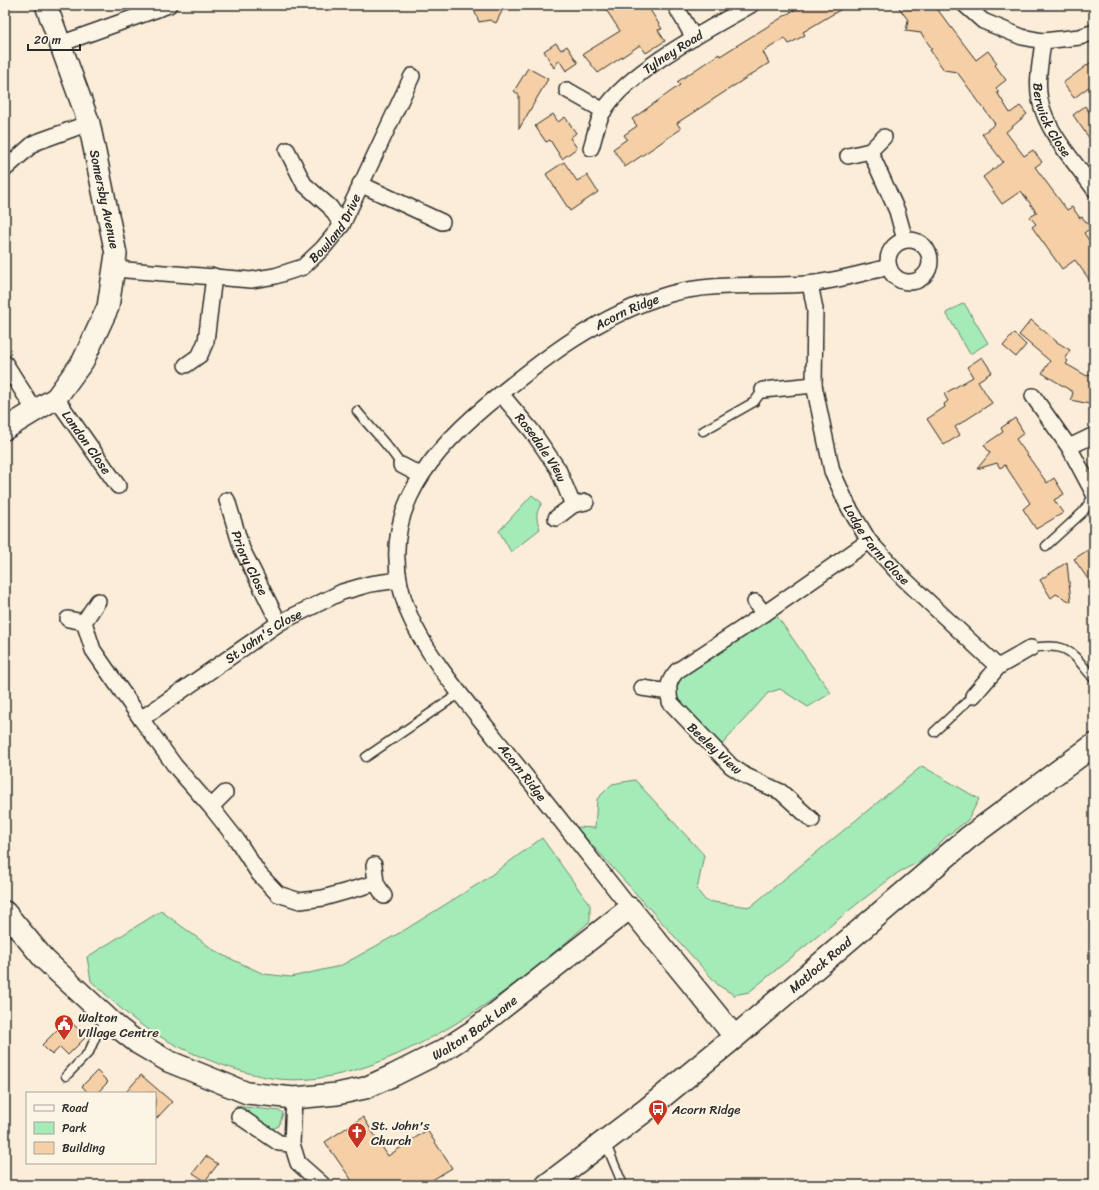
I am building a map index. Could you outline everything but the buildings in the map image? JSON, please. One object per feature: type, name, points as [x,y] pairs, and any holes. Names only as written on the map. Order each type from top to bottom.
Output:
[{"type":"main road","name":"Matlock Road","points":[[554,1183],[735,1038],[968,838],[1094,745]]},
{"type":"street","name":"Somersby Avenue","points":[[5,429],[56,398],[83,361],[108,307],[116,254],[89,123],[46,5]]},
{"type":"street","points":[[60,44],[169,5]]},
{"type":"street","points":[[675,5],[694,38]]},
{"type":"street","name":"Tylney Road","points":[[592,148],[604,111],[642,72],[694,38],[751,5]]},
{"type":"street","points":[[965,5],[983,21],[1022,37],[1043,41],[1080,38],[1094,32]]},
{"type":"street","name":"Berwick Close","points":[[1043,41],[1039,75],[1040,99],[1048,123],[1094,189]]},
{"type":"street","name":"Bowland Drive","points":[[114,270],[214,276],[250,280],[275,276],[302,267],[323,248],[342,225],[412,76]]},
{"type":"street","points":[[567,90],[604,111]]},
{"type":"street","points":[[5,169],[34,143],[89,123]]},
{"type":"street","points":[[848,156],[870,151],[884,137]]},
{"type":"street","points":[[288,150],[304,184],[330,207],[342,225]]},
{"type":"street","points":[[870,151],[897,210],[905,240]]},
{"type":"street","points":[[360,184],[442,222]]},
{"type":"street","points":[[905,240],[915,241],[923,246],[928,254],[929,264],[927,271],[920,278],[911,281],[902,281],[894,276],[889,267],[888,259],[890,250],[905,240]]},
{"type":"street","name":"Acorn Ridge","points":[[735,1038],[460,694],[426,645],[409,614],[399,580],[396,551],[400,521],[420,476],[447,442],[473,417],[567,342],[629,308],[672,293],[698,287],[810,284],[889,267]]},
{"type":"street","points":[[186,365],[200,355],[206,341],[214,276]]},
{"type":"street","name":"Lodge Farm Close","points":[[810,284],[815,309],[814,385],[832,471],[848,506],[869,541],[901,576],[998,668]]},
{"type":"street","points":[[5,363],[35,411]]},
{"type":"street","points":[[764,390],[814,385]]},
{"type":"street","name":"Rosedale View","points":[[501,394],[532,431],[558,469],[579,504],[556,518]]},
{"type":"street","points":[[1033,396],[1069,447],[1094,495]]},
{"type":"street","name":"Landon Close","points":[[56,398],[118,486]]},
{"type":"street","points":[[1069,447],[1094,435]]},
{"type":"street","points":[[401,465],[420,476]]},
{"type":"street","name":"Priory Close","points":[[227,500],[242,549],[279,622]]},
{"type":"street","points":[[642,688],[669,692],[669,679],[677,671],[764,614],[869,541]]},
{"type":"street","name":"St John's Close","points":[[141,719],[279,622],[342,592],[370,584],[399,580]]},
{"type":"street","points":[[84,622],[98,601]]},
{"type":"street","points":[[754,602],[764,614]]},
{"type":"street","points":[[68,619],[84,622]]},
{"type":"street","points":[[84,622],[93,650],[141,719],[175,766],[212,807],[237,840],[259,874],[278,894],[300,901],[323,898],[376,883]]},
{"type":"street","points":[[973,696],[998,668],[1031,648]]},
{"type":"street","name":"Beeley View","points":[[669,692],[670,702],[731,766],[746,776],[781,792],[812,820]]},
{"type":"street","points":[[212,807],[225,793]]},
{"type":"street","points":[[374,865],[376,883],[384,896]]},
{"type":"street","name":"Walton Back Lane","points":[[5,912],[44,959],[110,1021],[139,1044],[168,1061],[247,1093],[294,1098],[337,1094],[364,1088],[444,1050],[473,1031],[630,908]]},
{"type":"street","points":[[294,1098],[292,1144],[298,1163],[323,1185]]},
{"type":"street","points":[[239,1116],[279,1143],[292,1144]]},
{"type":"lane","points":[[703,431],[754,402],[764,390]]},
{"type":"lane","points":[[357,411],[394,454],[401,465]]},
{"type":"lane","points":[[1046,546],[1083,512],[1094,495]]},
{"type":"lane","points":[[1031,648],[1050,646],[1065,648],[1071,652],[1094,679]]},
{"type":"lane","points":[[366,757],[460,694]]},
{"type":"lane","points":[[934,732],[973,696]]},
{"type":"lane","points":[[66,1076],[89,1052],[98,1031],[110,1021]]},
{"type":"lane","points":[[605,1141],[623,1185]]},
{"type":"green space","points":[[964,303],[988,343],[970,354],[946,313]]},
{"type":"green space","points":[[532,495],[542,503],[538,510],[537,516],[540,529],[511,552],[499,531]]},
{"type":"green space","points":[[774,612],[831,693],[808,707],[780,689],[768,693],[719,748],[676,699],[675,679]]},
{"type":"green space","points":[[922,766],[979,799],[968,820],[947,836],[921,861],[899,872],[857,904],[749,992],[734,995],[718,985],[576,827],[595,828],[597,799],[612,784],[635,780],[704,855],[697,890],[706,901],[750,907]]},
{"type":"green space","points":[[542,838],[590,905],[590,921],[524,977],[485,1005],[442,1031],[399,1054],[355,1070],[312,1079],[271,1078],[221,1065],[173,1044],[143,1026],[91,981],[87,957],[161,911],[218,953],[264,974],[291,977],[340,966],[403,931],[483,881]]},
{"type":"green space","points":[[235,1106],[280,1111],[283,1113],[279,1126],[266,1131]]},
{"type":"place","name":"Walton Village Centre","points":[[64,1041]]},
{"type":"place","name":"Acorn Ridge","points":[[658,1126]]},
{"type":"place","name":"St. John's Church","points":[[357,1149]]}]
